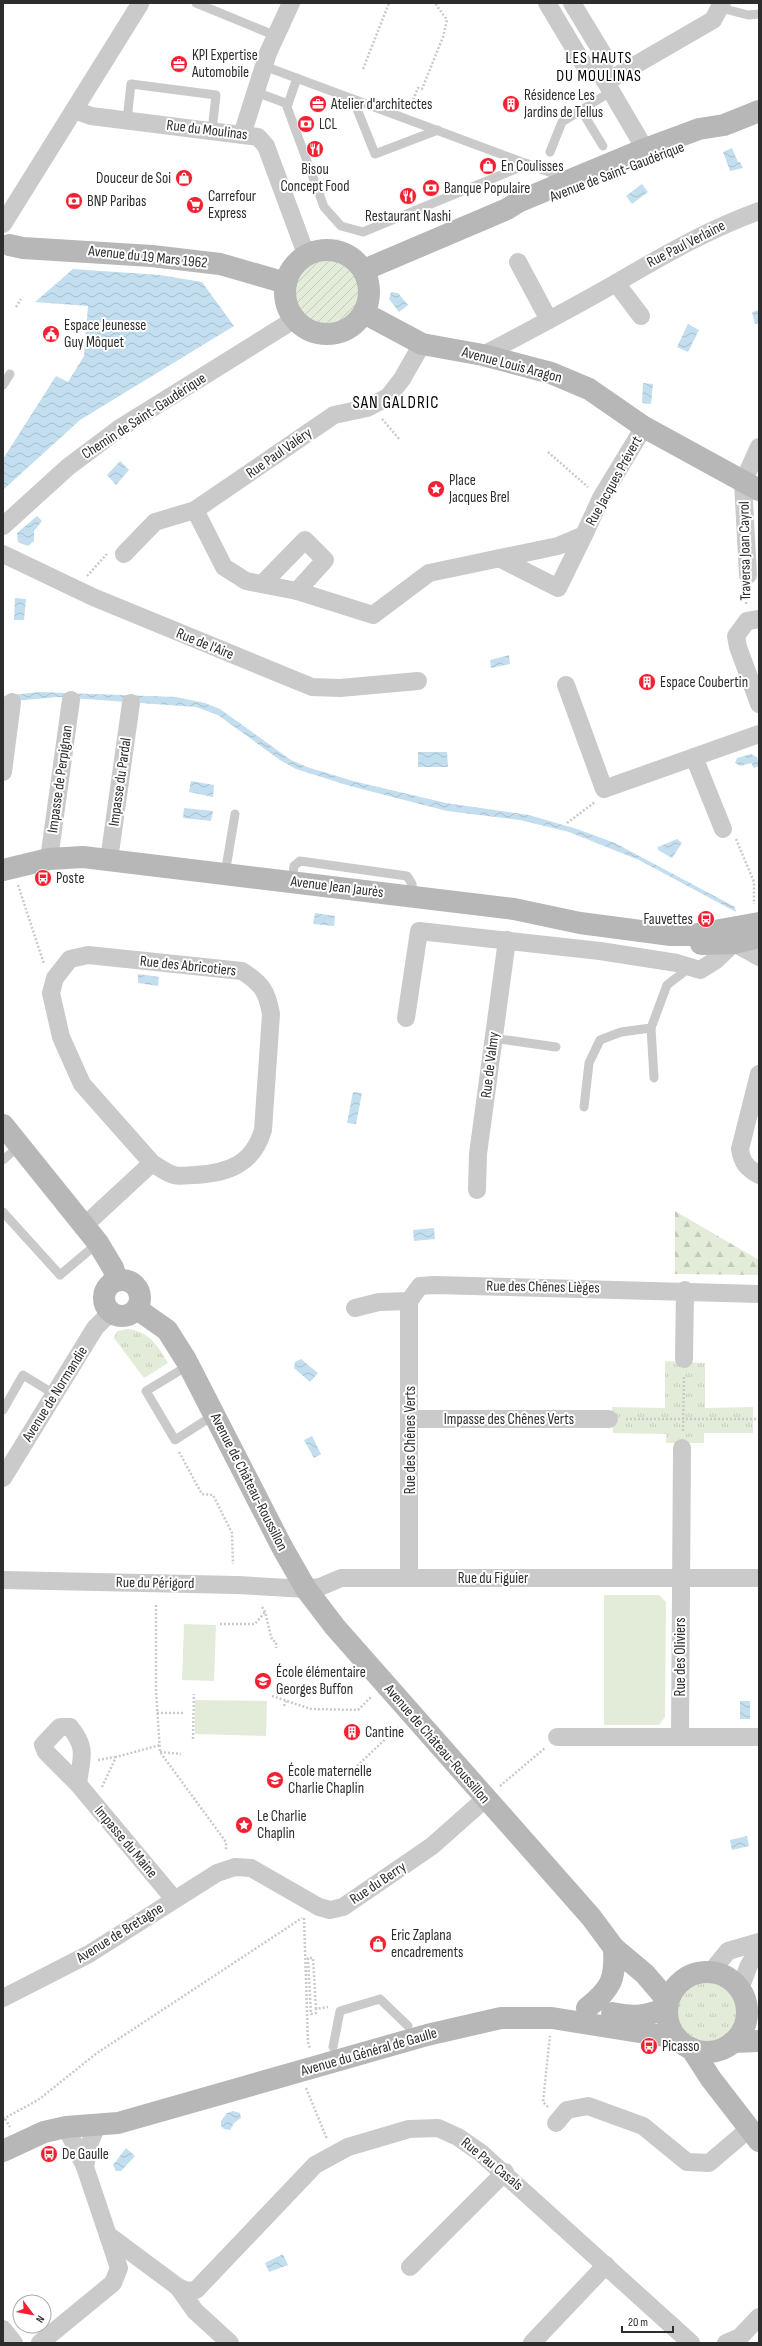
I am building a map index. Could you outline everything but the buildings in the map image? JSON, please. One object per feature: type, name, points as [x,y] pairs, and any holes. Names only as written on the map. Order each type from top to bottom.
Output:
[{"type":"street","points":[[242,135],[264,66],[291,3]]},
{"type":"street","points":[[547,3],[587,70],[606,82],[645,149]]},
{"type":"street","points":[[572,3],[606,59],[606,82]]},
{"type":"street","points":[[4,237],[75,110],[140,4]]},
{"type":"street","points":[[606,82],[714,20],[722,6]]},
{"type":"street","name":"Rue du Moulinas","points":[[75,110],[91,116],[212,130],[258,137],[266,146],[303,246],[313,252]]},
{"type":"street","name":"Avenue de Saint-Gaudérique","points":[[364,270],[507,209],[520,201],[645,149],[699,129],[724,125],[759,111]]},
{"type":"street","name":"Avenue de Saint-Gaudérique","points":[[507,209],[522,209],[710,136],[724,125]]},
{"type":"street","name":"Rue Paul Verlaine","points":[[483,355],[616,283],[678,246],[722,224],[759,211]]},
{"type":"street","name":"Avenue du 19 Mars 1962","points":[[4,237],[23,248],[152,256],[220,264],[286,283]]},
{"type":"street","points":[[335,251],[350,256],[364,270],[369,284],[369,299],[364,313],[356,324],[335,334],[314,333],[303,328],[288,308],[285,296],[286,283],[296,264],[313,252],[335,251]]},
{"type":"street","points":[[518,262],[549,320]]},
{"type":"street","points":[[616,283],[640,316]]},
{"type":"street","name":"Avenue Louis Aragon","points":[[364,313],[422,344],[483,355],[551,373],[589,389],[644,427],[751,486]]},
{"type":"street","name":"Chemin de Saint-Gaudérique","points":[[3,526],[68,466],[120,428],[295,319]]},
{"type":"street","name":"Rue Paul Valéry","points":[[124,554],[154,522],[195,510],[334,414],[367,408],[388,397],[402,379],[422,344]]},
{"type":"street","name":"Rue Jacques Prévert","points":[[501,559],[558,588],[601,498],[644,427]]},
{"type":"street","points":[[751,486],[759,447]]},
{"type":"street","name":"Traversa Joan Cayrol","points":[[748,575],[751,486]]},
{"type":"street","name":"Rue Jacques Prévert","points":[[195,510],[224,567],[246,581],[263,583],[297,591],[373,615],[429,573],[558,546],[584,535]]},
{"type":"street","points":[[263,583],[305,540],[325,560],[297,591]]},
{"type":"street","name":"Rue de l'Aire","points":[[3,554],[93,597],[312,686],[340,688],[418,681]]},
{"type":"street","points":[[753,620],[736,636],[738,647],[759,704]]},
{"type":"street","points":[[566,684],[604,789],[759,734]]},
{"type":"street","name":"Impasse de Perpignan","points":[[48,859],[71,700]]},
{"type":"street","points":[[3,772],[12,702]]},
{"type":"street","name":"Impasse du Pardal","points":[[109,860],[131,703]]},
{"type":"street","points":[[694,757],[722,829]]},
{"type":"street","name":"Avenue Jean Jaurès","points":[[3,870],[48,859],[83,857],[514,909],[580,923],[671,935],[733,936]]},
{"type":"street","points":[[406,1018],[419,931],[600,951],[677,964],[700,970],[716,960],[733,936],[756,915]]},
{"type":"street","points":[[733,936],[759,937]]},
{"type":"street","points":[[733,936],[759,957]]},
{"type":"street","name":"Rue de Valmy","points":[[477,1190],[478,1154],[507,940]]},
{"type":"street","name":"Rue des Abricotiers","points":[[88,955],[242,971],[260,983],[269,999],[272,1014],[263,1130],[258,1145],[244,1162],[231,1170],[203,1175],[175,1176],[152,1163],[82,1084],[61,1037],[51,993],[55,978],[70,960],[88,955]]},
{"type":"street","points":[[759,1074],[740,1149],[741,1158],[747,1168],[759,1175]]},
{"type":"street","points":[[3,1125],[85,1225],[113,1268],[117,1280]]},
{"type":"street","points":[[85,1225],[152,1163]]},
{"type":"street","points":[[117,1280],[128,1280],[137,1287],[141,1298],[137,1309],[128,1315],[122,1316],[111,1312],[104,1303],[105,1292],[108,1286],[117,1280]]},
{"type":"street","name":"Rue des Chênes Lièges","points":[[410,1301],[420,1286],[434,1285],[685,1290],[759,1294]]},
{"type":"street","points":[[684,1359],[685,1290]]},
{"type":"street","points":[[355,1308],[379,1302],[410,1301]]},
{"type":"street","name":"Rue des Chênes Verts","points":[[410,1301],[410,1578]]},
{"type":"street","name":"Avenue de Château-Roussillon","points":[[137,1309],[167,1330],[190,1365],[282,1547],[306,1589],[335,1627],[590,1917],[614,1948],[642,1971],[668,2005]]},
{"type":"street","name":"Avenue de Normandie","points":[[3,1478],[95,1328],[111,1312]]},
{"type":"street","name":"Impasse des Chênes Verts","points":[[410,1419],[609,1419]]},
{"type":"street","points":[[681,1578],[682,1448]]},
{"type":"street","name":"Rue du Figuier","points":[[306,1589],[320,1587],[341,1578],[759,1578]]},
{"type":"street","name":"Rue des Oliviers","points":[[680,1735],[681,1578]]},
{"type":"street","name":"Rue du Périgord","points":[[3,1580],[237,1585],[306,1589]]},
{"type":"street","points":[[557,1737],[680,1735],[759,1736]]},
{"type":"street","name":"Impasse du Maine","points":[[78,1784],[174,1899]]},
{"type":"street","name":"Rue du Berry","points":[[231,1868],[251,1868],[309,1910],[330,1910],[343,1907],[356,1900],[432,1846],[485,1799]]},
{"type":"street","name":"Avenue de Bretagne","points":[[3,1998],[89,1954],[174,1899],[217,1873],[231,1868]]},
{"type":"street","points":[[711,1972],[728,1952],[759,1942]]},
{"type":"street","points":[[587,2008],[602,1997],[612,1983],[615,1965],[614,1948]]},
{"type":"street","points":[[722,2091],[720,2067],[729,2044],[744,2026],[749,2004],[749,1965],[759,1950]]},
{"type":"street","name":"Avenue de Château-Roussillon","points":[[642,1971],[683,1979]]},
{"type":"street","points":[[558,2120],[567,2110],[588,2106],[643,2126],[687,2162],[709,2163],[754,2135],[667,2019],[668,2005],[674,1989],[683,1979],[692,1974],[711,1972],[722,1974],[749,2004]]},
{"type":"street","name":"Avenue du Général de Gaulle","points":[[3,2152],[70,2119],[97,2125],[118,2123],[307,2062],[333,2047],[408,2026],[492,2006],[564,2005],[633,2016],[645,2016],[668,2005]]},
{"type":"street","name":"Avenue du Général de Gaulle","points":[[3,2137],[37,2120],[70,2119],[114,2110],[307,2062],[501,2018],[552,2018],[684,2043]]},
{"type":"street","points":[[684,2043],[702,2051],[714,2051],[729,2044],[759,2041]]},
{"type":"street","points":[[40,2343],[96,2299],[113,2283],[118,2268],[70,2119]]},
{"type":"street","points":[[85,2167],[89,2145],[97,2125]]},
{"type":"street","name":"Rue Pau Casals","points":[[178,2287],[187,2291],[196,2290],[315,2165],[348,2147],[409,2129],[438,2128],[458,2136],[504,2172],[691,2343]]},
{"type":"street","points":[[410,2267],[504,2172]]},
{"type":"street","points":[[108,2235],[178,2287],[195,2311],[230,2343]]},
{"type":"street","points":[[532,2343],[606,2265]]},
{"type":"street","points":[[726,2343],[740,2338],[759,2317]]},
{"type":"street","points":[[3,2329],[14,2343]]},
{"type":"lane","points":[[196,3],[276,36]]},
{"type":"lane","points":[[722,6],[748,15],[759,14]]},
{"type":"lane","points":[[264,66],[570,180]]},
{"type":"lane","points":[[297,78],[287,107],[324,207],[341,226],[350,230],[363,232],[528,164]]},
{"type":"lane","points":[[550,152],[562,122],[581,110],[606,82]]},
{"type":"lane","points":[[126,120],[131,84],[216,95],[212,130]]},
{"type":"lane","points":[[256,92],[288,104]]},
{"type":"lane","points":[[353,98],[375,154],[438,130]]},
{"type":"lane","points":[[581,110],[603,146]]},
{"type":"lane","points":[[3,385],[10,374]]},
{"type":"lane","points":[[224,874],[235,814]]},
{"type":"lane","points":[[654,1078],[651,1028],[667,985],[689,968]]},
{"type":"lane","points":[[584,1106],[589,1063],[600,1040],[621,1032],[651,1028]]},
{"type":"lane","points":[[493,1038],[556,1047]]},
{"type":"lane","points":[[3,1160],[20,1145]]},
{"type":"lane","points":[[3,1212],[60,1275],[98,1243]]},
{"type":"lane","points":[[190,1365],[146,1391],[175,1440],[214,1415]]},
{"type":"lane","points":[[3,1410],[24,1375],[54,1394]]},
{"type":"lane","points":[[333,2047],[340,2011],[380,1999],[408,2026]]},
{"type":"path","points":[[363,69],[389,3]]},
{"type":"path","points":[[415,112],[409,109],[418,88],[422,89],[443,37],[447,20],[435,3]]},
{"type":"path","points":[[16,307],[21,299]]},
{"type":"path","points":[[381,401],[377,414],[400,440]]},
{"type":"path","points":[[548,452],[601,498]]},
{"type":"path","points":[[85,579],[107,554],[116,551],[124,554]]},
{"type":"path","name":"Traversa Joan Cayrol","points":[[748,575],[753,620]]},
{"type":"path","points":[[567,823],[583,811]]},
{"type":"path","points":[[722,829],[734,834],[754,882],[756,915]]},
{"type":"path","points":[[20,893],[46,971],[55,978]]},
{"type":"path","points":[[682,1448],[684,1420],[684,1359]]},
{"type":"path","points":[[609,1419],[759,1419]]},
{"type":"path","points":[[175,1440],[202,1494],[213,1496],[232,1533],[233,1564]]},
{"type":"path","points":[[156,1605],[157,1713],[160,1752],[226,1842],[231,1868]]},
{"type":"path","points":[[262,1607],[265,1612],[272,1640],[276,1642],[276,1648]]},
{"type":"path","points":[[220,1624],[255,1624],[265,1612]]},
{"type":"path","points":[[193,1739],[194,1694]]},
{"type":"path","points":[[272,1696],[311,1709],[358,1710],[373,1696]]},
{"type":"path","points":[[284,1706],[286,1701]]},
{"type":"path","points":[[157,1713],[183,1713]]},
{"type":"path","points":[[357,1766],[399,1726]]},
{"type":"path","points":[[485,1799],[557,1737]]},
{"type":"path","points":[[95,1805],[116,1756],[160,1745]]},
{"type":"path","points":[[160,1752],[181,1754]]},
{"type":"path","points":[[309,1910],[308,2042],[306,2078],[304,2084],[333,2154]]},
{"type":"path","points":[[3,2119],[38,2100],[97,2053],[309,1910]]},
{"type":"path","points":[[308,1958],[313,1958],[316,2009],[316,2013],[311,2014],[308,1958]]},
{"type":"path","points":[[315,1994],[321,1994]]},
{"type":"path","points":[[316,2009],[329,2007],[340,2011]]},
{"type":"path","points":[[552,2018],[543,2102],[558,2120]]},
{"type":"green space","points":[[327,250],[343,253],[357,262],[366,276],[369,292],[366,308],[357,322],[343,331],[327,334],[311,331],[297,322],[288,308],[285,292],[288,276],[297,262],[311,253]]},
{"type":"green space","points":[[675,1211],[759,1260],[759,1275],[675,1274]]},
{"type":"green space","points":[[129,1329],[143,1333],[153,1341],[168,1363],[144,1378],[114,1338],[117,1331]]},
{"type":"green space","points":[[665,1361],[705,1363],[705,1408],[753,1407],[753,1433],[704,1433],[704,1443],[666,1443],[666,1434],[613,1433],[612,1407],[665,1408]]},
{"type":"green space","points":[[604,1595],[659,1595],[666,1602],[665,1717],[659,1725],[604,1725]]},
{"type":"green space","points":[[184,1624],[216,1625],[214,1681],[182,1680]]},
{"type":"green space","points":[[195,1700],[267,1701],[266,1736],[195,1734]]},
{"type":"green space","points":[[709,1980],[727,1986],[735,1994],[741,2012],[735,2030],[727,2038],[709,2044],[691,2038],[683,2030],[677,2012],[683,1994],[691,1986]]},
{"type":"water","points":[[732,148],[738,162],[740,162],[743,168],[730,171],[723,152]]},
{"type":"water","points":[[642,184],[648,192],[632,204],[626,196]]},
{"type":"water","points":[[73,269],[160,275],[202,282],[234,326],[80,420],[3,490],[3,459],[56,376],[68,382],[84,356],[88,306],[35,302]]},
{"type":"water","points":[[391,292],[398,293],[408,305],[399,312],[389,299]]},
{"type":"water","points":[[759,310],[759,323],[755,324],[752,312]]},
{"type":"water","points":[[688,324],[699,330],[688,352],[677,347]]},
{"type":"water","points":[[643,383],[653,384],[651,404],[642,403]]},
{"type":"water","points":[[120,461],[129,470],[116,485],[107,475]]},
{"type":"water","points":[[37,516],[42,521],[34,531],[34,541],[28,546],[18,542],[17,533]]},
{"type":"water","points":[[15,598],[26,599],[24,620],[14,620]]},
{"type":"water","points":[[509,655],[510,664],[491,668],[490,660]]},
{"type":"water","points":[[39,692],[176,697],[205,703],[220,709],[291,760],[307,767],[353,781],[446,803],[529,815],[577,829],[615,843],[735,907],[736,912],[639,860],[569,832],[520,820],[447,811],[350,786],[296,769],[280,760],[218,715],[196,707],[58,697],[3,702],[3,696]]},
{"type":"water","points":[[418,752],[447,752],[448,767],[418,767]]},
{"type":"water","points":[[751,754],[757,757],[759,766],[754,768],[751,763],[740,766],[735,763],[737,758]]},
{"type":"water","points":[[191,781],[214,785],[213,797],[189,792]]},
{"type":"water","points":[[184,808],[213,811],[211,821],[183,818]]},
{"type":"water","points":[[677,839],[682,843],[672,858],[658,850],[658,847]]},
{"type":"water","points":[[315,913],[335,916],[334,926],[313,924]]},
{"type":"water","points":[[138,974],[159,977],[158,986],[138,983]]},
{"type":"water","points":[[353,1092],[362,1093],[356,1124],[347,1123]]},
{"type":"water","points":[[434,1228],[435,1239],[414,1241],[413,1230]]},
{"type":"water","points":[[301,1359],[318,1373],[310,1382],[294,1368],[295,1362]]},
{"type":"water","points":[[312,1436],[321,1454],[314,1458],[304,1440]]},
{"type":"water","points":[[740,1701],[750,1701],[750,1719],[740,1719]]},
{"type":"water","points":[[747,1836],[749,1846],[732,1850],[730,1840]]},
{"type":"water","points":[[233,2111],[240,2113],[241,2118],[234,2123],[230,2130],[224,2129],[221,2126],[221,2121],[227,2113]]},
{"type":"water","points":[[126,2148],[135,2156],[121,2171],[116,2171],[113,2165]]},
{"type":"water","points":[[283,2254],[288,2265],[269,2272],[265,2263]]},
{"type":"place","name":"KPI Expertise Automobile","points":[[179,64]]},
{"type":"place","name":"Atelier d'architectes","points":[[318,104]]},
{"type":"place","name":"Résidence Les Jardins de Tellus","points":[[511,104]]},
{"type":"place","name":"LCL","points":[[306,124]]},
{"type":"place","name":"Bisou Concept Food","points":[[315,149]]},
{"type":"place","name":"En Coulisses","points":[[488,166]]},
{"type":"place","name":"Douceur de Soi","points":[[184,178]]},
{"type":"place","name":"Banque Populaire","points":[[431,188]]},
{"type":"place","name":"Restaurant Nashi","points":[[408,196]]},
{"type":"place","name":"BNP Paribas","points":[[74,201]]},
{"type":"place","name":"Carrefour Express","points":[[195,205]]},
{"type":"place","name":"Espace Jeunesse Guy Môquet","points":[[51,334]]},
{"type":"place","name":"Place Jacques Brel","points":[[436,489]]},
{"type":"place","name":"Espace Coubertin","points":[[647,682]]},
{"type":"place","name":"Poste","points":[[43,878]]},
{"type":"place","name":"Fauvettes","points":[[706,919]]},
{"type":"place","name":"École élémentaire Georges Buffon","points":[[263,1681]]},
{"type":"place","name":"Cantine","points":[[352,1732]]},
{"type":"place","name":"École maternelle Charlie Chaplin","points":[[275,1780]]},
{"type":"place","name":"Le Charlie Chaplin","points":[[244,1825]]},
{"type":"place","name":"Eric Zaplana encadrements","points":[[378,1944]]},
{"type":"place","name":"Picasso","points":[[649,2046]]},
{"type":"place","name":"De Gaulle","points":[[49,2154]]},
{"type":"district","name":"LES HAUTS DU MOULINAS","points":[[599,67]]},
{"type":"district","name":"SAN GALDRIC","points":[[396,403]]}]
